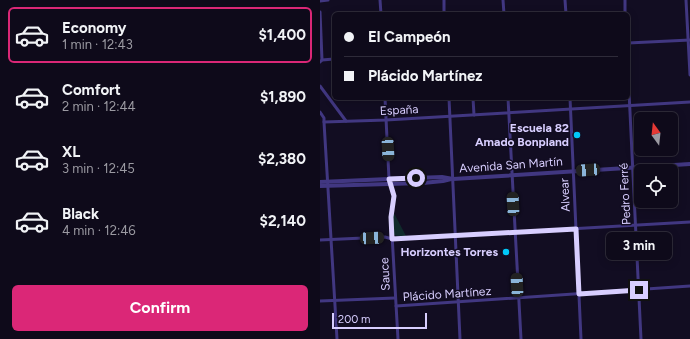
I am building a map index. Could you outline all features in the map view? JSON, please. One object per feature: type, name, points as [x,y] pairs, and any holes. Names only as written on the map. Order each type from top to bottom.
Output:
[{"type":"street","points":[[320,0],[328,0]]},
{"type":"street","points":[[380,0],[381,12]]},
{"type":"street","points":[[444,0],[444,12]]},
{"type":"street","points":[[503,0],[504,12]]},
{"type":"street","points":[[565,0],[566,12]]},
{"type":"street","points":[[624,0],[625,12]]},
{"type":"street","points":[[686,0],[690,75]]},
{"type":"street","points":[[320,12],[321,61],[332,59]]},
{"type":"street","points":[[630,43],[689,40]]},
{"type":"street","points":[[320,86],[346,121]]},
{"type":"street","name":"Sauce","points":[[385,100],[389,179],[394,196],[391,217],[398,339]]},
{"type":"street","points":[[449,100],[456,236],[457,302],[460,339]]},
{"type":"street","points":[[473,100],[474,115]]},
{"type":"street","points":[[508,100],[521,339]]},
{"type":"street","name":"Alvear","points":[[570,100],[581,339]]},
{"type":"street","name":"Pedro Ferré","points":[[630,100],[641,339]]},
{"type":"street","name":"España","points":[[324,122],[386,120],[690,102]]},
{"type":"street","points":[[320,112],[324,118],[337,339]]},
{"type":"street","name":"Avenida San Martín","points":[[320,186],[389,179],[453,178],[690,164]]},
{"type":"street","name":"Avenida San Martín","points":[[320,182],[328,184],[390,184],[443,181],[453,178]]},
{"type":"street","points":[[320,240],[456,236],[690,222]]},
{"type":"street","name":"Plácido Martínez","points":[[396,306],[690,286]]},
{"type":"street","points":[[320,301],[395,298]]},
{"type":"green space","points":[[394,213],[406,236],[405,237],[393,235],[392,217]]},
{"type":"place","name":"Escuela 82 Amado Bonpland","points":[[577,135]]},
{"type":"place","name":"Horizontes Torres","points":[[506,252]]},
{"type":"route","points":[[416,178],[389,179],[394,196],[391,217],[392,239],[576,229],[579,294],[639,290]]}]
